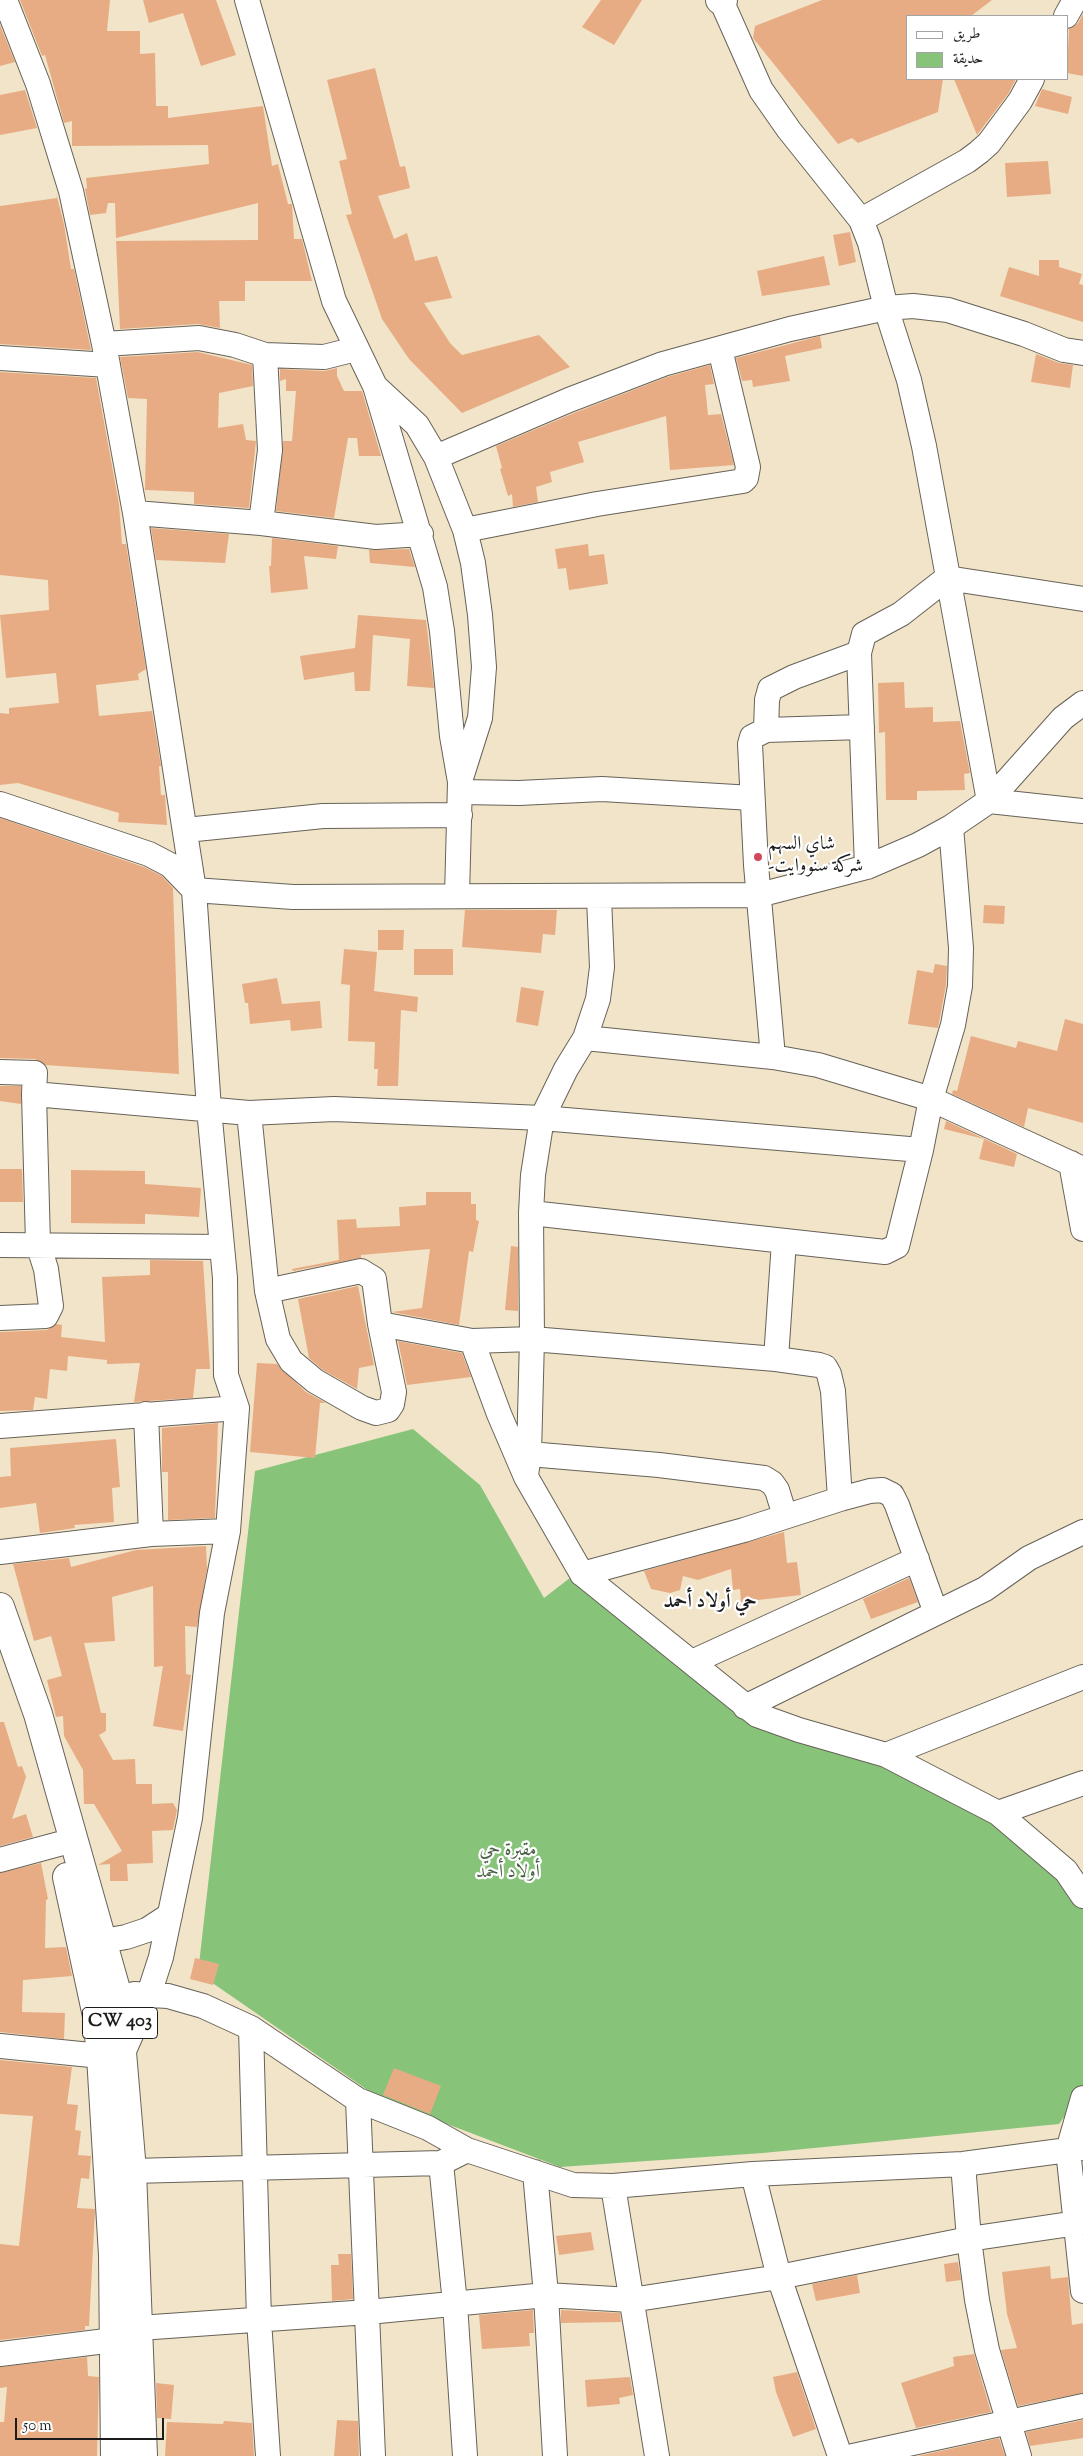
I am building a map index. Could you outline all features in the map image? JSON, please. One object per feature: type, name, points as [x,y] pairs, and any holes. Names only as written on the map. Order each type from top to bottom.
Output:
[{"type":"main road","name":"CW 403","points":[[0,1607],[38,1714],[105,1994],[112,2054],[132,2171],[143,2456]]},
{"type":"main road","name":"CW 403","points":[[0,1656],[59,1844],[93,1944]]},
{"type":"main road","name":"CW 403","points":[[112,2054],[115,2456]]},
{"type":"street","points":[[0,2046],[112,2054],[149,1994],[170,1915],[190,1818],[212,1613],[228,1531],[237,1408],[226,1375],[227,1323],[209,1110],[194,890],[135,513],[106,355],[71,191],[38,84],[10,7],[5,0]]},
{"type":"street","points":[[247,0],[334,301],[375,386],[421,534],[434,587],[440,622],[460,796],[457,896]]},
{"type":"street","points":[[721,0],[761,90],[789,130],[861,220],[870,243],[886,308],[909,380],[924,446],[989,801]]},
{"type":"street","points":[[1067,15],[1075,0]]},
{"type":"street","points":[[861,220],[968,161],[979,152],[1020,101],[1031,80]]},
{"type":"street","points":[[436,457],[569,400],[663,364],[790,329],[886,308],[913,306],[948,310],[1024,334],[1064,350],[1083,353]]},
{"type":"street","points":[[0,358],[106,355],[199,338],[235,345],[265,355],[324,357],[356,349]]},
{"type":"street","points":[[465,530],[597,504],[743,481],[746,478],[748,466],[720,348]]},
{"type":"street","points":[[262,523],[270,450],[265,355]]},
{"type":"street","points":[[375,386],[417,426],[436,457],[465,530],[472,563],[480,615],[484,667],[479,725],[460,796]]},
{"type":"street","points":[[135,513],[262,523],[376,537],[421,534]]},
{"type":"street","points":[[867,867],[859,652],[861,638],[867,631],[900,614],[947,578],[1083,599]]},
{"type":"street","points":[[766,730],[767,700],[770,689],[794,677],[859,652]]},
{"type":"street","points":[[0,804],[149,854],[170,865],[194,890],[293,897],[457,896],[599,898],[759,895],[867,867],[918,845],[952,827],[989,801],[1063,718],[1083,703]]},
{"type":"street","points":[[773,1057],[759,895],[750,744],[752,737],[766,730],[862,727]]},
{"type":"street","points":[[186,830],[323,816],[460,796],[602,789],[752,798]]},
{"type":"street","points":[[989,801],[1083,811]]},
{"type":"street","points":[[531,1214],[784,1241],[891,1250],[900,1240],[931,1099],[953,1025],[960,986],[961,948],[952,827]]},
{"type":"street","points":[[528,1466],[532,1339],[531,1214],[533,1175],[542,1118],[566,1069],[585,1038],[598,999],[602,967],[599,898]]},
{"type":"street","points":[[585,1038],[773,1057],[818,1065],[931,1099],[1077,1166],[1083,1229]]},
{"type":"street","points":[[0,1072],[35,1073],[38,1244],[46,1268],[51,1306],[46,1316],[0,1318]]},
{"type":"street","points":[[34,1094],[249,1113],[334,1109],[542,1118],[921,1150]]},
{"type":"street","points":[[249,1113],[267,1291],[278,1338],[291,1361],[315,1381],[362,1408],[376,1413],[388,1410],[392,1404],[394,1392],[380,1324],[374,1279],[361,1271],[267,1291]]},
{"type":"street","points":[[776,1359],[784,1241]]},
{"type":"street","points":[[0,1245],[221,1247]]},
{"type":"street","points":[[380,1324],[472,1341],[532,1339],[810,1362],[825,1367],[829,1374],[833,1391],[840,1499]]},
{"type":"street","points":[[472,1341],[499,1414],[528,1466],[582,1574],[745,1707],[774,1722],[886,1754],[998,1813],[1066,1871],[1083,1896]]},
{"type":"street","points":[[0,1426],[237,1408]]},
{"type":"street","points":[[146,1414],[151,1534]]},
{"type":"street","points":[[528,1466],[659,1465],[764,1478],[777,1490],[785,1516]]},
{"type":"street","points":[[582,1574],[744,1530],[840,1499],[870,1491],[888,1491],[892,1495],[936,1613]]},
{"type":"street","points":[[0,1552],[151,1534],[228,1531]]},
{"type":"street","points":[[745,1707],[984,1589],[1029,1558],[1083,1532]]},
{"type":"street","points":[[692,1662],[917,1559]]},
{"type":"street","points":[[886,1754],[1083,1677]]},
{"type":"street","points":[[998,1813],[1083,1783]]},
{"type":"street","points":[[0,1860],[59,1844]]},
{"type":"street","points":[[93,1944],[147,1930],[170,1915]]},
{"type":"street","points":[[105,1994],[168,1996],[203,2006],[251,2028],[358,2100],[428,2128],[466,2150],[573,2185],[613,2186],[753,2174],[963,2164],[1076,2149]]},
{"type":"street","points":[[251,2028],[259,2320],[268,2456]]},
{"type":"street","points":[[1083,2098],[1076,2149],[1083,2291]]},
{"type":"street","points":[[358,2100],[373,2456]]},
{"type":"street","points":[[132,2171],[441,2163],[466,2150]]},
{"type":"street","points":[[441,2163],[455,2304],[464,2456]]},
{"type":"street","points":[[963,2164],[969,2239],[977,2300],[987,2350],[1019,2456]]},
{"type":"street","points":[[535,2172],[546,2295],[555,2456]]},
{"type":"street","points":[[753,2174],[779,2277],[840,2456]]},
{"type":"street","points":[[613,2186],[657,2456]]},
{"type":"street","points":[[139,2328],[368,2312],[546,2295],[631,2300],[779,2277],[969,2239],[1079,2223]]},
{"type":"street","points":[[0,2354],[114,2340]]},
{"type":"street","points":[[853,2456],[1083,2406]]},
{"type":"green space","name":"مقبرة حي أولاد أحمد","points":[[413,1429],[480,1485],[544,1598],[575,1574],[755,1721],[885,1758],[1003,1813],[1083,1883],[1083,2091],[1059,2124],[763,2153],[560,2167],[379,2098],[198,1973],[255,1471]]},
{"type":"building","points":[[20,0],[110,0],[107,31],[140,31],[140,54],[155,53],[156,106],[168,106],[168,118],[263,106],[272,166],[278,164],[288,204],[292,204],[294,239],[302,239],[312,281],[245,281],[245,301],[219,301],[220,328],[198,324],[120,329],[116,241],[258,240],[258,203],[116,238],[115,203],[108,203],[106,213],[90,215],[85,189],[87,188],[86,178],[209,164],[208,145],[72,146],[72,121],[64,123],[45,55],[42,56]]},
{"type":"building","points":[[143,0],[216,0],[236,55],[201,66],[183,13],[149,23]]},
{"type":"building","points":[[601,0],[642,0],[614,45],[582,27]]},
{"type":"building","points":[[822,0],[992,0],[972,15],[906,15],[906,80],[943,80],[938,112],[858,143],[852,138],[838,144],[753,38],[755,26]]},
{"type":"building","points":[[1083,14],[1083,76],[1068,73],[1069,29],[1078,23]]},
{"type":"building","points":[[0,25],[15,62],[0,66]]},
{"type":"building","points":[[375,68],[400,167],[405,166],[410,188],[378,196],[394,239],[407,233],[415,261],[437,256],[452,298],[424,303],[450,343],[462,355],[539,335],[570,367],[462,413],[409,359],[382,319],[346,215],[352,214],[339,161],[347,159],[327,80]]},
{"type":"building","points":[[954,80],[1015,80],[1008,94],[977,135]]},
{"type":"building","points":[[1042,89],[1072,97],[1068,114],[1035,106]]},
{"type":"building","points":[[25,90],[37,128],[0,135],[0,95]]},
{"type":"building","points":[[1048,161],[1051,194],[1007,197],[1005,163]]},
{"type":"building","points":[[56,193],[64,224],[71,269],[74,269],[91,350],[0,344],[0,206],[57,198]]},
{"type":"building","points":[[850,232],[856,262],[839,266],[833,235]]},
{"type":"building","points":[[824,256],[830,285],[762,296],[757,271]]},
{"type":"building","points":[[1039,260],[1059,260],[1059,267],[1082,274],[1079,284],[1083,285],[1083,322],[1000,296],[1009,267],[1039,276]]},
{"type":"building","points":[[820,336],[822,348],[785,356],[790,381],[753,387],[752,380],[742,381],[736,358]]},
{"type":"building","points":[[198,352],[252,365],[253,386],[219,393],[218,428],[243,424],[246,440],[256,441],[249,508],[194,504],[194,492],[145,490],[147,399],[128,398],[120,357]]},
{"type":"building","points":[[1036,354],[1059,363],[1073,365],[1070,388],[1031,382]]},
{"type":"building","points":[[710,365],[714,384],[705,385],[708,415],[721,414],[734,465],[670,470],[666,416],[578,442],[584,462],[550,472],[552,482],[536,487],[538,502],[513,507],[512,494],[508,496],[496,446],[667,377]]},
{"type":"building","points":[[337,368],[337,376],[344,391],[362,391],[381,456],[359,456],[357,438],[348,438],[334,518],[276,511],[283,441],[292,441],[296,391],[286,391],[286,379],[280,381],[280,369],[324,371]]},
{"type":"building","points":[[0,372],[96,378],[119,504],[122,544],[126,544],[146,669],[138,674],[139,680],[96,685],[99,716],[152,711],[161,766],[159,766],[161,795],[165,795],[167,825],[118,822],[119,813],[18,783],[0,785],[0,713],[9,714],[9,708],[59,703],[56,673],[6,678],[0,615],[49,610],[48,580],[0,575]]},
{"type":"building","points":[[151,528],[229,534],[225,563],[156,560]]},
{"type":"building","points":[[272,538],[338,546],[336,559],[304,556],[308,589],[271,593],[269,566],[271,566]]},
{"type":"building","points":[[588,544],[589,556],[604,554],[608,584],[569,590],[566,568],[558,569],[555,549]]},
{"type":"building","points":[[409,549],[415,567],[370,563],[369,550]]},
{"type":"building","points":[[358,615],[426,620],[434,688],[407,686],[410,639],[373,635],[370,691],[355,691],[354,672],[304,680],[300,656],[355,648]]},
{"type":"building","points":[[904,682],[905,708],[933,707],[933,722],[960,721],[970,773],[964,774],[965,790],[917,791],[917,800],[886,800],[885,732],[879,733],[878,683]]},
{"type":"building","points":[[0,818],[144,867],[162,876],[173,888],[179,1074],[45,1065],[35,1059],[0,1058]]},
{"type":"building","points":[[984,905],[1005,906],[1004,924],[983,923]]},
{"type":"building","points":[[465,910],[557,910],[555,935],[543,934],[541,953],[462,947]]},
{"type":"building","points":[[378,930],[404,930],[403,950],[378,950]]},
{"type":"building","points":[[344,949],[377,952],[374,991],[418,997],[417,1012],[401,1010],[398,1086],[377,1086],[378,1069],[374,1069],[375,1042],[348,1041],[350,985],[341,984]]},
{"type":"building","points":[[414,949],[453,949],[453,975],[414,975]]},
{"type":"building","points":[[935,964],[947,966],[946,985],[938,1028],[908,1024],[917,970],[933,973]]},
{"type":"building","points":[[277,978],[282,1004],[320,1001],[322,1028],[291,1031],[290,1020],[250,1024],[248,1003],[245,1003],[242,984]]},
{"type":"building","points":[[521,987],[544,991],[538,1026],[516,1022]]},
{"type":"building","points":[[1065,1019],[1083,1024],[1083,1123],[1028,1108],[1024,1127],[952,1094],[953,1090],[957,1091],[971,1036],[1016,1048],[1018,1041],[1057,1051]]},
{"type":"building","points":[[0,1086],[21,1086],[21,1104],[0,1101]]},
{"type":"building","points":[[946,1121],[1017,1154],[1014,1167],[979,1159],[984,1139],[944,1129]]},
{"type":"building","points":[[0,1169],[22,1169],[23,1202],[0,1202]]},
{"type":"building","points":[[71,1170],[145,1171],[145,1184],[201,1188],[199,1217],[145,1214],[145,1224],[71,1223]]},
{"type":"building","points":[[426,1192],[471,1192],[471,1204],[476,1204],[476,1220],[479,1221],[473,1252],[469,1251],[459,1325],[392,1312],[422,1308],[430,1249],[361,1255],[361,1258],[293,1271],[292,1269],[339,1260],[337,1220],[356,1219],[357,1228],[400,1226],[399,1207],[426,1205]]},
{"type":"building","points":[[511,1246],[518,1247],[518,1311],[505,1310]]},
{"type":"building","points":[[150,1260],[203,1261],[210,1369],[196,1369],[193,1398],[134,1402],[140,1363],[107,1364],[107,1360],[68,1356],[67,1371],[50,1369],[47,1399],[35,1397],[33,1410],[0,1411],[0,1332],[47,1330],[56,1324],[62,1325],[61,1337],[105,1342],[102,1277],[150,1275]]},
{"type":"building","points":[[358,1286],[374,1365],[359,1368],[357,1389],[323,1370],[309,1358],[298,1299]]},
{"type":"building","points":[[398,1341],[462,1353],[471,1377],[407,1385]]},
{"type":"building","points":[[257,1363],[277,1364],[306,1392],[326,1403],[320,1403],[315,1458],[250,1452]]},
{"type":"building","points":[[218,1423],[215,1518],[168,1520],[168,1472],[162,1472],[162,1428]]},
{"type":"building","points":[[116,1439],[120,1487],[112,1488],[114,1522],[74,1525],[75,1528],[40,1533],[36,1503],[0,1508],[0,1477],[11,1476],[10,1448]]},
{"type":"building","points":[[784,1532],[787,1563],[797,1562],[801,1595],[741,1602],[740,1589],[733,1590],[731,1569],[698,1580],[683,1576],[680,1590],[670,1593],[651,1589],[644,1571]]},
{"type":"building","points":[[206,1546],[207,1569],[197,1627],[185,1626],[186,1674],[191,1675],[183,1731],[153,1726],[163,1666],[154,1667],[153,1586],[112,1597],[115,1641],[84,1643],[101,1713],[106,1713],[106,1731],[99,1735],[113,1760],[135,1759],[136,1784],[152,1784],[152,1804],[173,1803],[177,1810],[173,1830],[152,1831],[153,1863],[127,1864],[128,1881],[110,1881],[110,1864],[98,1865],[122,1851],[94,1804],[84,1804],[83,1770],[64,1736],[63,1716],[56,1717],[47,1680],[62,1676],[51,1636],[34,1641],[13,1564],[69,1558],[71,1567],[136,1550]]},
{"type":"building","points":[[909,1578],[918,1602],[871,1619],[863,1599]]},
{"type":"building","points":[[0,1722],[4,1722],[18,1767],[22,1766],[26,1777],[12,1819],[26,1814],[33,1837],[0,1846]]},
{"type":"building","points":[[41,1863],[48,1899],[46,1900],[45,1948],[66,1947],[72,1976],[23,1980],[22,2012],[65,2013],[64,2039],[0,2032],[0,1873]]},
{"type":"building","points":[[195,1958],[219,1964],[213,1985],[190,1979]]},
{"type":"building","points":[[0,2060],[72,2067],[67,2104],[78,2105],[75,2130],[81,2131],[78,2155],[91,2156],[89,2179],[81,2178],[77,2208],[95,2209],[89,2326],[85,2326],[85,2330],[0,2340],[0,2244],[19,2246],[33,2116],[0,2114]]},
{"type":"building","points":[[394,2068],[441,2086],[430,2114],[383,2095]]},
{"type":"building","points":[[591,2232],[594,2250],[559,2255],[556,2236]]},
{"type":"building","points":[[338,2254],[351,2254],[353,2299],[332,2301],[331,2265],[339,2265]]},
{"type":"building","points":[[958,2262],[961,2280],[946,2282],[944,2264]]},
{"type":"building","points":[[1050,2266],[1051,2279],[1068,2277],[1072,2325],[1083,2323],[1083,2393],[1018,2406],[1001,2350],[1017,2348],[1007,2314],[1002,2272]]},
{"type":"building","points":[[857,2275],[860,2293],[816,2301],[812,2284]]},
{"type":"building","points":[[533,2310],[534,2333],[529,2333],[530,2346],[482,2349],[479,2315]]},
{"type":"building","points":[[561,2310],[620,2313],[621,2322],[561,2323]]},
{"type":"building","points":[[974,2354],[991,2412],[916,2428],[901,2383],[954,2366],[953,2357]]},
{"type":"building","points":[[87,2357],[88,2376],[99,2377],[97,2456],[0,2456],[0,2422],[4,2422],[7,2387],[0,2388],[0,2367]]},
{"type":"building","points":[[797,2372],[816,2429],[793,2437],[776,2392],[773,2377]]},
{"type":"building","points":[[630,2377],[633,2395],[619,2398],[620,2404],[587,2407],[585,2380]]},
{"type":"building","points":[[156,2383],[174,2385],[171,2419],[157,2418]]},
{"type":"building","points":[[337,2420],[358,2421],[359,2456],[334,2456]]},
{"type":"building","points":[[1083,2420],[1083,2438],[1030,2446],[1026,2432]]},
{"type":"building","points":[[224,2421],[252,2423],[254,2456],[165,2456],[167,2422],[223,2424]]},
{"type":"building","points":[[999,2438],[1005,2456],[918,2456]]},
{"type":"place","name":"شاي السهم -شركة سنووايت","points":[[758,857]]},
{"type":"district","name":"حي أولاد أحمد","points":[[710,1604]]}]
